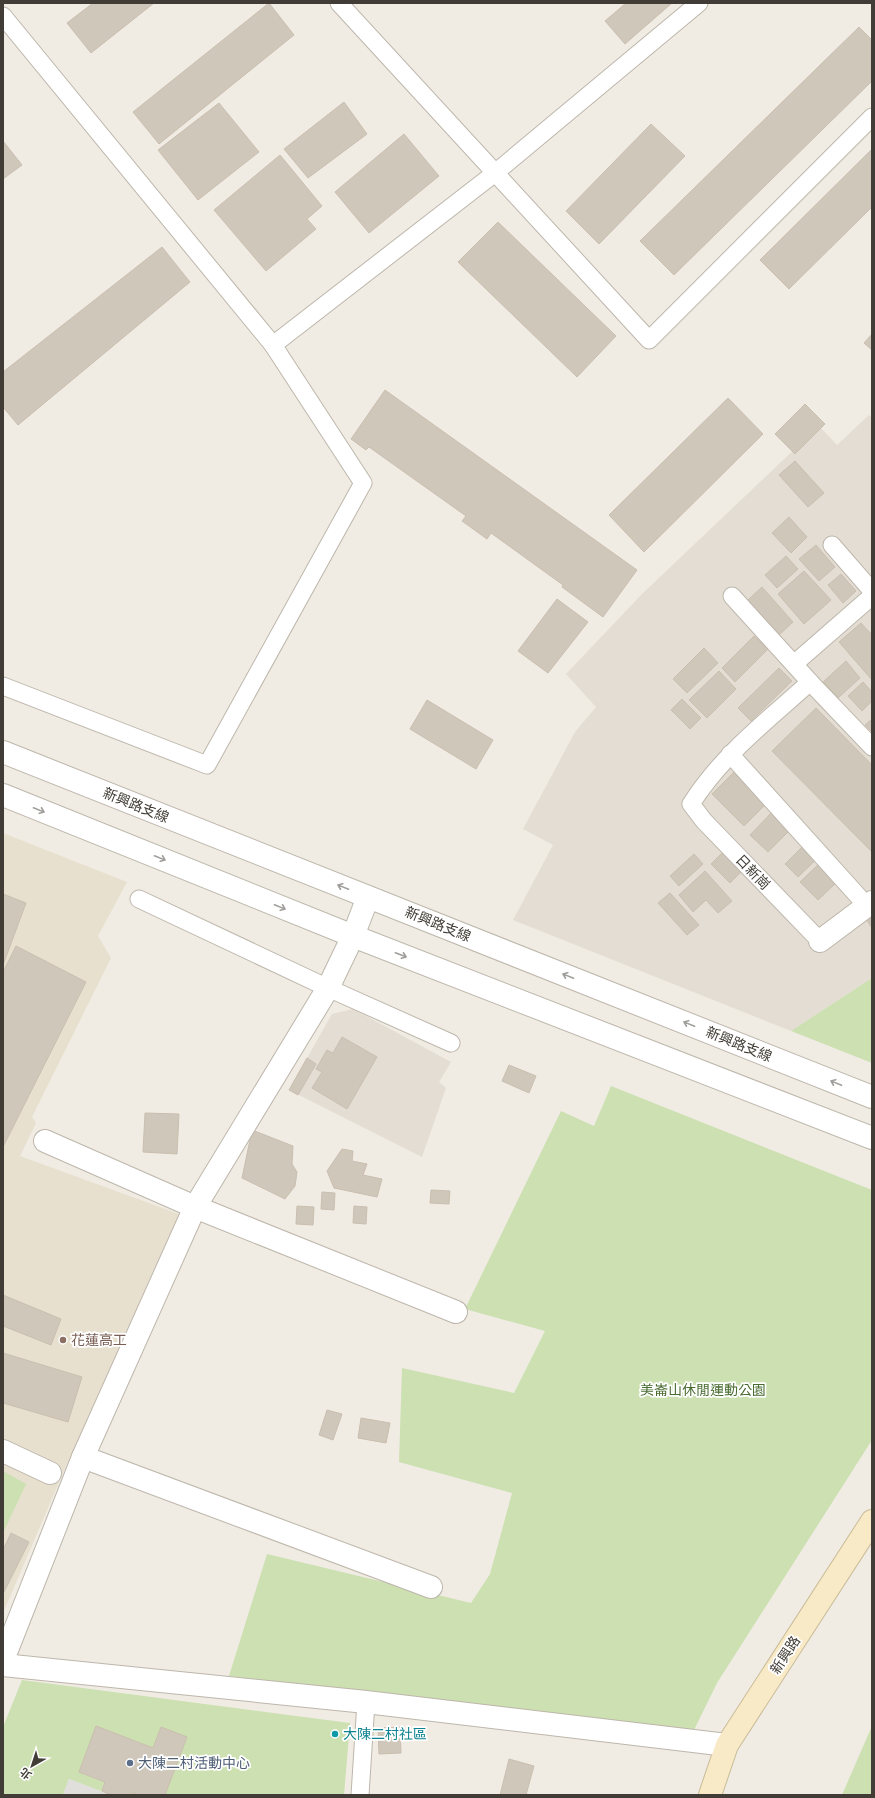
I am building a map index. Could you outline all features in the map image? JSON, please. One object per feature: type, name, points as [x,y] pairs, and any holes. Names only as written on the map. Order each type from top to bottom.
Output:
[{"type":"street","name":"新興路支線","points":[[3,752],[872,1097]]},
{"type":"street","points":[[3,796],[353,936],[872,1138]]},
{"type":"street","points":[[3,1660],[83,1457],[195,1207],[328,988],[353,936],[368,897]]},
{"type":"street","name":"日新崗","points":[[820,941],[870,904]]},
{"type":"street","points":[[45,1141],[195,1207],[456,1312]]},
{"type":"street","points":[[3,1451],[50,1473]]},
{"type":"street","points":[[83,1457],[432,1587]]},
{"type":"street","name":"新興路","points":[[710,1795],[727,1745],[872,1521]]},
{"type":"street","points":[[3,1665],[366,1702],[727,1745]]},
{"type":"lane","points":[[339,3],[649,340],[872,117]]},
{"type":"lane","points":[[273,345],[495,174],[700,3]]},
{"type":"lane","points":[[3,16],[273,345],[362,483],[207,765],[3,686]]},
{"type":"lane","points":[[832,545],[872,591]]},
{"type":"lane","points":[[732,596],[810,682],[872,747]]},
{"type":"lane","points":[[794,664],[872,596]]},
{"type":"lane","name":"日新崗","points":[[810,682],[730,754],[703,785],[691,804],[704,821],[820,941]]},
{"type":"lane","name":"日新崗","points":[[730,754],[870,904]]},
{"type":"lane","points":[[139,899],[328,988],[452,1043]]},
{"type":"lane","points":[[360,1795],[366,1702]]},
{"type":"shaded area","points":[[869,415],[872,418],[872,978],[791,1031],[513,920],[553,845],[523,829],[575,732],[596,707],[566,674],[642,594],[819,426],[837,445]]},
{"type":"shaded area","name":"花蓮高工","points":[[3,833],[127,882],[98,936],[111,958],[32,1117],[36,1123],[20,1156],[179,1214],[66,1466],[3,1613]]},
{"type":"shaded area","points":[[353,1009],[451,1062],[439,1082],[446,1088],[422,1157],[289,1090],[332,1014]]},
{"type":"shaded area","points":[[69,1779],[111,1795],[63,1795]]},
{"type":"green space","points":[[872,978],[872,1063],[791,1031]]},
{"type":"green space","name":"美崙山休閒運動公園","points":[[611,1086],[872,1190],[872,1440],[717,1683],[694,1730],[229,1676],[267,1554],[471,1603],[490,1574],[512,1493],[399,1462],[402,1368],[514,1393],[545,1331],[465,1309],[561,1111],[594,1126]]},
{"type":"green space","points":[[3,1471],[26,1484],[3,1533]]},
{"type":"green space","points":[[22,1680],[350,1723],[344,1795],[111,1795],[69,1779],[63,1795],[3,1795],[3,1727]]},
{"type":"green space","points":[[872,1726],[872,1795],[842,1795]]},
{"type":"building","points":[[93,3],[154,3],[91,53],[67,23]]},
{"type":"building","points":[[269,3],[294,35],[159,144],[133,112]]},
{"type":"building","points":[[626,3],[672,3],[625,44],[605,21]]},
{"type":"building","points":[[859,27],[872,40],[872,81],[674,275],[640,241]]},
{"type":"building","points":[[344,102],[367,134],[308,178],[284,149]]},
{"type":"building","points":[[219,103],[259,152],[198,200],[158,150]]},
{"type":"building","points":[[651,124],[685,156],[599,244],[566,211]]},
{"type":"building","points":[[404,134],[439,176],[369,233],[335,192]]},
{"type":"building","points":[[3,141],[22,165],[3,179]]},
{"type":"building","points":[[872,149],[872,207],[789,289],[760,260]]},
{"type":"building","points":[[280,155],[322,206],[307,219],[316,229],[266,271],[214,210]]},
{"type":"building","points":[[498,222],[616,336],[577,377],[458,262]]},
{"type":"building","points":[[162,247],[190,282],[18,425],[3,407],[3,372]]},
{"type":"building","points":[[872,334],[872,350],[864,343]]},
{"type":"building","points":[[385,390],[637,570],[603,617],[562,587],[563,585],[491,533],[487,539],[462,521],[466,516],[369,447],[366,450],[351,439]]},
{"type":"building","points":[[728,398],[763,434],[644,552],[609,515]]},
{"type":"building","points":[[805,404],[825,424],[795,454],[775,434]]},
{"type":"building","points":[[795,461],[824,493],[808,507],[779,475]]},
{"type":"building","points":[[789,517],[807,537],[791,553],[772,533]]},
{"type":"building","points":[[816,545],[835,567],[819,581],[799,559]]},
{"type":"building","points":[[786,556],[798,569],[777,588],[765,575]]},
{"type":"building","points":[[804,571],[831,600],[804,624],[778,594]]},
{"type":"building","points":[[841,574],[856,591],[843,603],[828,585]]},
{"type":"building","points":[[762,587],[793,622],[779,635],[748,600]]},
{"type":"building","points":[[557,599],[588,622],[548,673],[518,651]]},
{"type":"building","points":[[861,623],[872,635],[872,680],[839,642]]},
{"type":"building","points":[[754,636],[768,649],[735,682],[722,668]]},
{"type":"building","points":[[704,648],[718,663],[687,693],[673,679]]},
{"type":"building","points":[[846,661],[860,678],[838,698],[823,682]]},
{"type":"building","points":[[779,668],[792,681],[751,721],[738,708]]},
{"type":"building","points":[[719,671],[736,689],[707,718],[689,700]]},
{"type":"building","points":[[863,682],[872,692],[872,701],[862,711],[848,696]]},
{"type":"building","points":[[682,699],[701,718],[690,729],[671,710]]},
{"type":"building","points":[[427,700],[493,740],[476,769],[410,729]]},
{"type":"building","points":[[816,708],[872,765],[872,852],[772,751]]},
{"type":"building","points":[[872,719],[872,732],[865,725]]},
{"type":"building","points":[[738,768],[770,800],[744,826],[712,794]]},
{"type":"building","points":[[775,809],[793,827],[768,852],[750,835]]},
{"type":"building","points":[[806,843],[820,856],[798,877],[785,864]]},
{"type":"building","points":[[725,850],[744,869],[730,883],[711,864]]},
{"type":"building","points":[[694,854],[703,864],[679,886],[670,876]]},
{"type":"building","points":[[822,861],[840,879],[818,900],[800,882]]},
{"type":"building","points":[[705,871],[732,901],[718,913],[706,900],[693,912],[679,895]]},
{"type":"building","points":[[670,893],[699,925],[687,935],[658,903]]},
{"type":"building","points":[[3,894],[26,903],[3,965]]},
{"type":"building","points":[[872,915],[872,928],[866,919]]},
{"type":"building","points":[[16,946],[86,982],[3,1147],[3,972]]},
{"type":"building","points":[[342,1037],[377,1057],[347,1109],[312,1088],[322,1072],[316,1069],[327,1050],[333,1053]]},
{"type":"building","points":[[307,1058],[316,1064],[298,1095],[289,1090]]},
{"type":"building","points":[[509,1065],[536,1076],[529,1093],[502,1081]]},
{"type":"building","points":[[145,1113],[179,1114],[177,1154],[143,1152]]},
{"type":"building","points":[[252,1130],[293,1146],[292,1164],[297,1172],[295,1186],[285,1199],[242,1178]]},
{"type":"building","points":[[342,1149],[353,1151],[352,1161],[367,1164],[363,1175],[382,1179],[377,1197],[334,1188],[327,1171]]},
{"type":"building","points":[[431,1190],[450,1191],[449,1204],[430,1203]]},
{"type":"building","points":[[322,1192],[335,1193],[334,1210],[321,1209]]},
{"type":"building","points":[[297,1206],[314,1207],[313,1225],[296,1224]]},
{"type":"building","points":[[354,1206],[367,1207],[366,1224],[353,1223]]},
{"type":"building","points":[[3,1295],[61,1319],[51,1345],[3,1326]]},
{"type":"building","points":[[3,1353],[82,1377],[68,1422],[3,1403]]},
{"type":"building","points":[[327,1410],[342,1414],[333,1440],[319,1435]]},
{"type":"building","points":[[361,1418],[390,1423],[386,1443],[358,1438]]},
{"type":"building","points":[[11,1533],[29,1542],[3,1594],[3,1550]]},
{"type":"building","name":"大陳二村活動中心","points":[[96,1726],[153,1748],[161,1727],[187,1737],[165,1795],[139,1795],[133,1793],[132,1795],[111,1795],[102,1791],[105,1782],[79,1772]]},
{"type":"building","points":[[400,1727],[401,1753],[379,1754],[378,1728]]},
{"type":"building","points":[[509,1759],[534,1766],[526,1795],[500,1795]]},
{"type":"place","name":"花蓮高工","points":[[63,1340]]},
{"type":"place","name":"大陳二村社區","points":[[335,1734]]},
{"type":"place","name":"大陳二村活動中心","points":[[130,1763]]}]
